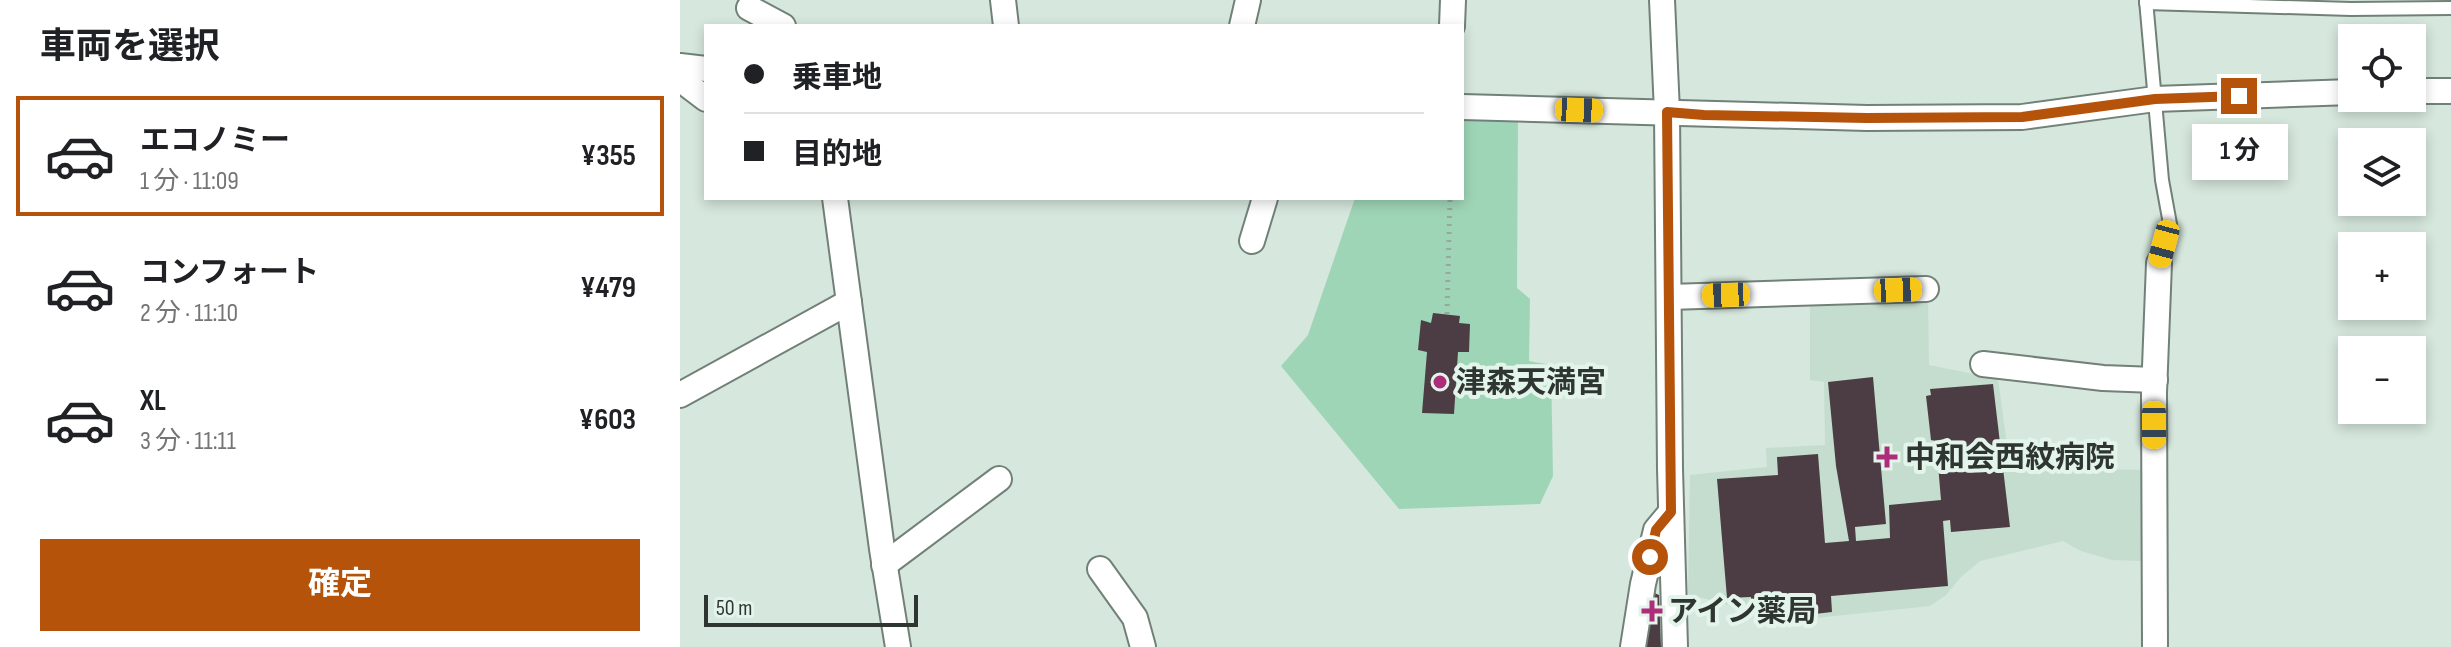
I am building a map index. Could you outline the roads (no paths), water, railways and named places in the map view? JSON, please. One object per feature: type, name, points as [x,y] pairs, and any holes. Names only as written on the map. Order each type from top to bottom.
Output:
[{"type":"street","points":[[1003,0],[1006,24]]},
{"type":"street","points":[[1242,24],[1248,0]]},
{"type":"street","points":[[1452,24],[1453,0]]},
{"type":"street","points":[[1662,0],[1667,112],[1675,647]]},
{"type":"street","points":[[749,8],[779,24]]},
{"type":"street","points":[[680,66],[704,69]]},
{"type":"street","points":[[680,79],[704,97]]},
{"type":"street","points":[[2426,91],[2451,91]]},
{"type":"street","points":[[1464,107],[1852,118],[2022,117],[2155,99],[2338,92]]},
{"type":"street","points":[[835,200],[884,565],[898,647]]},
{"type":"street","points":[[1252,241],[1264,200]]},
{"type":"street","points":[[2155,647],[2155,380],[2159,263]]},
{"type":"street","points":[[1669,297],[1926,289]]},
{"type":"street","points":[[680,395],[849,302]]},
{"type":"street","points":[[1983,364],[2103,378],[2155,380]]},
{"type":"street","points":[[884,565],[999,479]]},
{"type":"street","points":[[1633,647],[1656,530],[1671,512]]},
{"type":"street","points":[[1100,569],[1135,618],[1143,647]]},
{"type":"lane","points":[[2159,263],[2170,224],[2162,180],[2146,2],[2351,9],[2451,8]]},
{"type":"place","name":"津森天満宮","points":[[1440,382]]},
{"type":"place","name":"中和会西紋病院","points":[[1887,457]]},
{"type":"place","name":"アイン薬局","points":[[1652,611]]}]
